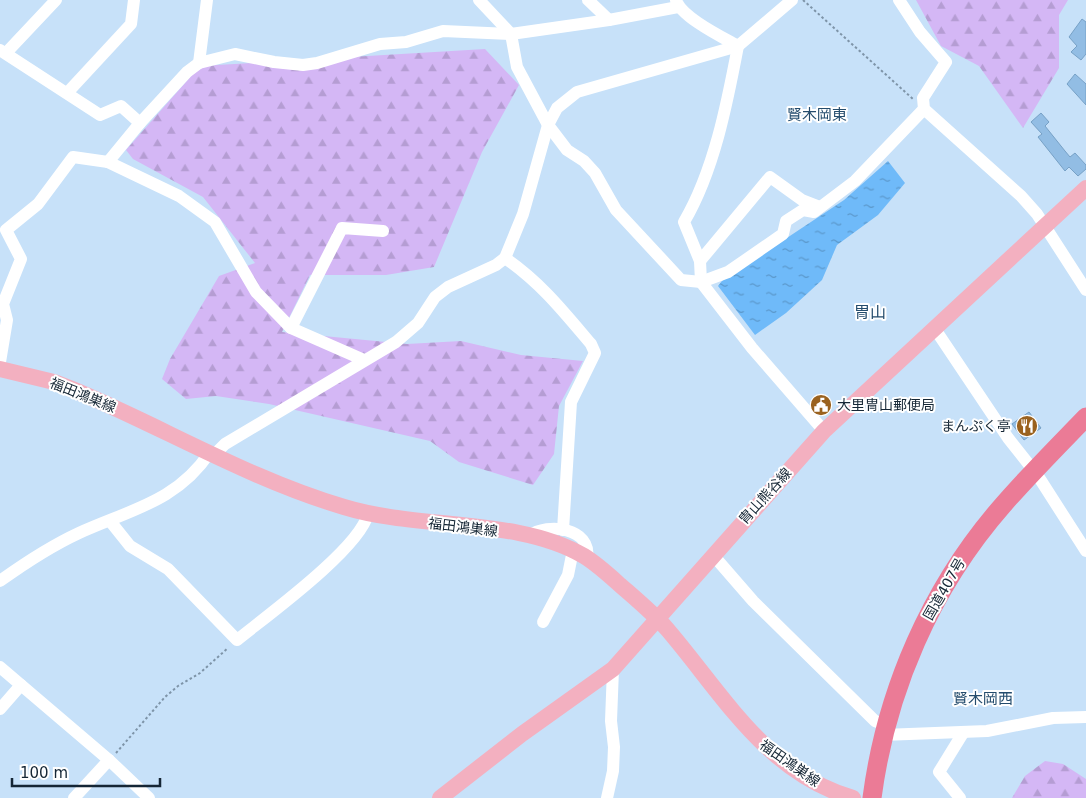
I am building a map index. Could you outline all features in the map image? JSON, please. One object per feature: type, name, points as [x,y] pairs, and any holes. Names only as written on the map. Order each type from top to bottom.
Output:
[{"type":"highway","name":"国道407号","points":[[872,798],[884,730],[918,635],[947,582],[986,525],[1086,417]]},
{"type":"main road","name":"胄山熊谷線","points":[[440,798],[515,740],[613,669],[824,431],[1086,188]]},
{"type":"main road","name":"福田鴻巣線","points":[[0,369],[72,388],[212,454],[309,496],[368,514],[550,540],[580,554],[657,618],[755,738],[801,774],[829,789],[852,798]]},
{"type":"street","points":[[56,0],[3,52],[68,92],[100,116],[121,106],[140,123]]},
{"type":"street","points":[[68,92],[132,24],[134,0]]},
{"type":"street","points":[[199,63],[207,0]]},
{"type":"street","points":[[479,0],[511,34],[517,67],[548,125],[566,150],[596,173],[616,210],[681,280],[701,282],[728,272],[783,234],[786,221],[803,210],[814,212],[855,182],[924,109]]},
{"type":"street","points":[[588,0],[609,20]]},
{"type":"street","points":[[0,581],[35,556],[78,533],[110,521],[179,488],[212,454],[225,444],[396,342],[418,323],[435,297],[448,287],[496,265],[505,258],[523,214],[548,125],[557,108],[577,92],[738,46],[792,0]]},
{"type":"street","points":[[899,0],[920,32],[946,62],[923,98],[924,109],[1021,196],[1045,224],[1086,290]]},
{"type":"street","points":[[108,162],[140,123],[187,72],[199,63],[236,54],[303,65],[317,63],[380,44],[406,42],[444,31],[511,34],[609,20],[677,4],[703,26],[738,46]]},
{"type":"street","points":[[738,46],[730,91],[699,196],[684,222],[700,261],[701,282],[752,348],[824,431]]},
{"type":"street","points":[[0,362],[7,320],[3,304],[22,259],[6,230],[38,204],[73,157],[108,162],[179,196],[215,222],[256,292],[291,328],[364,360]]},
{"type":"street","points":[[700,261],[770,177],[802,200],[820,207]]},
{"type":"street","points":[[291,328],[342,228],[384,231]]},
{"type":"street","points":[[505,258],[530,276],[545,291],[591,344],[595,353],[571,402],[563,530]]},
{"type":"street","points":[[935,329],[1008,438],[1034,471],[1086,551]]},
{"type":"street","points":[[110,521],[130,546],[168,569],[237,640],[332,562],[363,527],[368,514]]},
{"type":"street","points":[[529,536],[540,529],[575,532],[585,541],[588,549],[580,554],[544,622]]},
{"type":"street","points":[[713,555],[753,601],[884,730],[963,733],[987,731],[1053,718],[1086,718]]},
{"type":"street","points":[[0,667],[109,760],[149,798]]},
{"type":"street","points":[[607,798],[614,747],[611,721],[613,669]]},
{"type":"street","points":[[0,709],[21,685]]},
{"type":"street","points":[[960,798],[938,772],[963,733]]},
{"type":"street","points":[[74,798],[109,760]]},
{"type":"path","points":[[804,0],[924,109]]},
{"type":"path","points":[[109,760],[123,747],[165,697],[178,686],[200,673],[237,640]]},
{"type":"green space","points":[[916,0],[1068,0],[1059,15],[1059,68],[1023,128],[979,66],[941,46]]},
{"type":"green space","points":[[485,49],[519,85],[482,152],[434,267],[386,275],[310,275],[282,332],[407,344],[461,341],[521,355],[583,361],[559,406],[554,454],[533,485],[459,462],[430,441],[269,404],[216,396],[186,399],[162,379],[170,359],[219,276],[255,263],[203,197],[133,159],[126,150],[200,66]]},
{"type":"green space","points":[[1045,761],[1063,764],[1086,779],[1086,798],[1012,798],[1025,776]]},
{"type":"water","points":[[888,161],[905,183],[878,215],[837,245],[822,280],[786,313],[755,335],[718,286],[722,281],[844,200]]},
{"type":"building","points":[[1082,19],[1086,22],[1086,54],[1081,60],[1071,52],[1077,46],[1069,37]]},
{"type":"building","points":[[1075,74],[1086,84],[1086,105],[1067,84]]},
{"type":"building","points":[[1041,113],[1049,122],[1045,126],[1070,157],[1075,153],[1086,165],[1086,169],[1078,176],[1069,167],[1065,171],[1038,137],[1042,134],[1031,122]]},
{"type":"building","name":"まんぷく亭","points":[[1029,412],[1041,428],[1024,440],[1012,424]]},
{"type":"place","name":"大里冑山郵便局","points":[[821,405]]},
{"type":"place","name":"まんぷく亭","points":[[1027,426]]},
{"type":"district","name":"賢木岡東","points":[[817,115]]},
{"type":"district","name":"冑山","points":[[870,312]]},
{"type":"district","name":"賢木岡西","points":[[983,699]]}]
